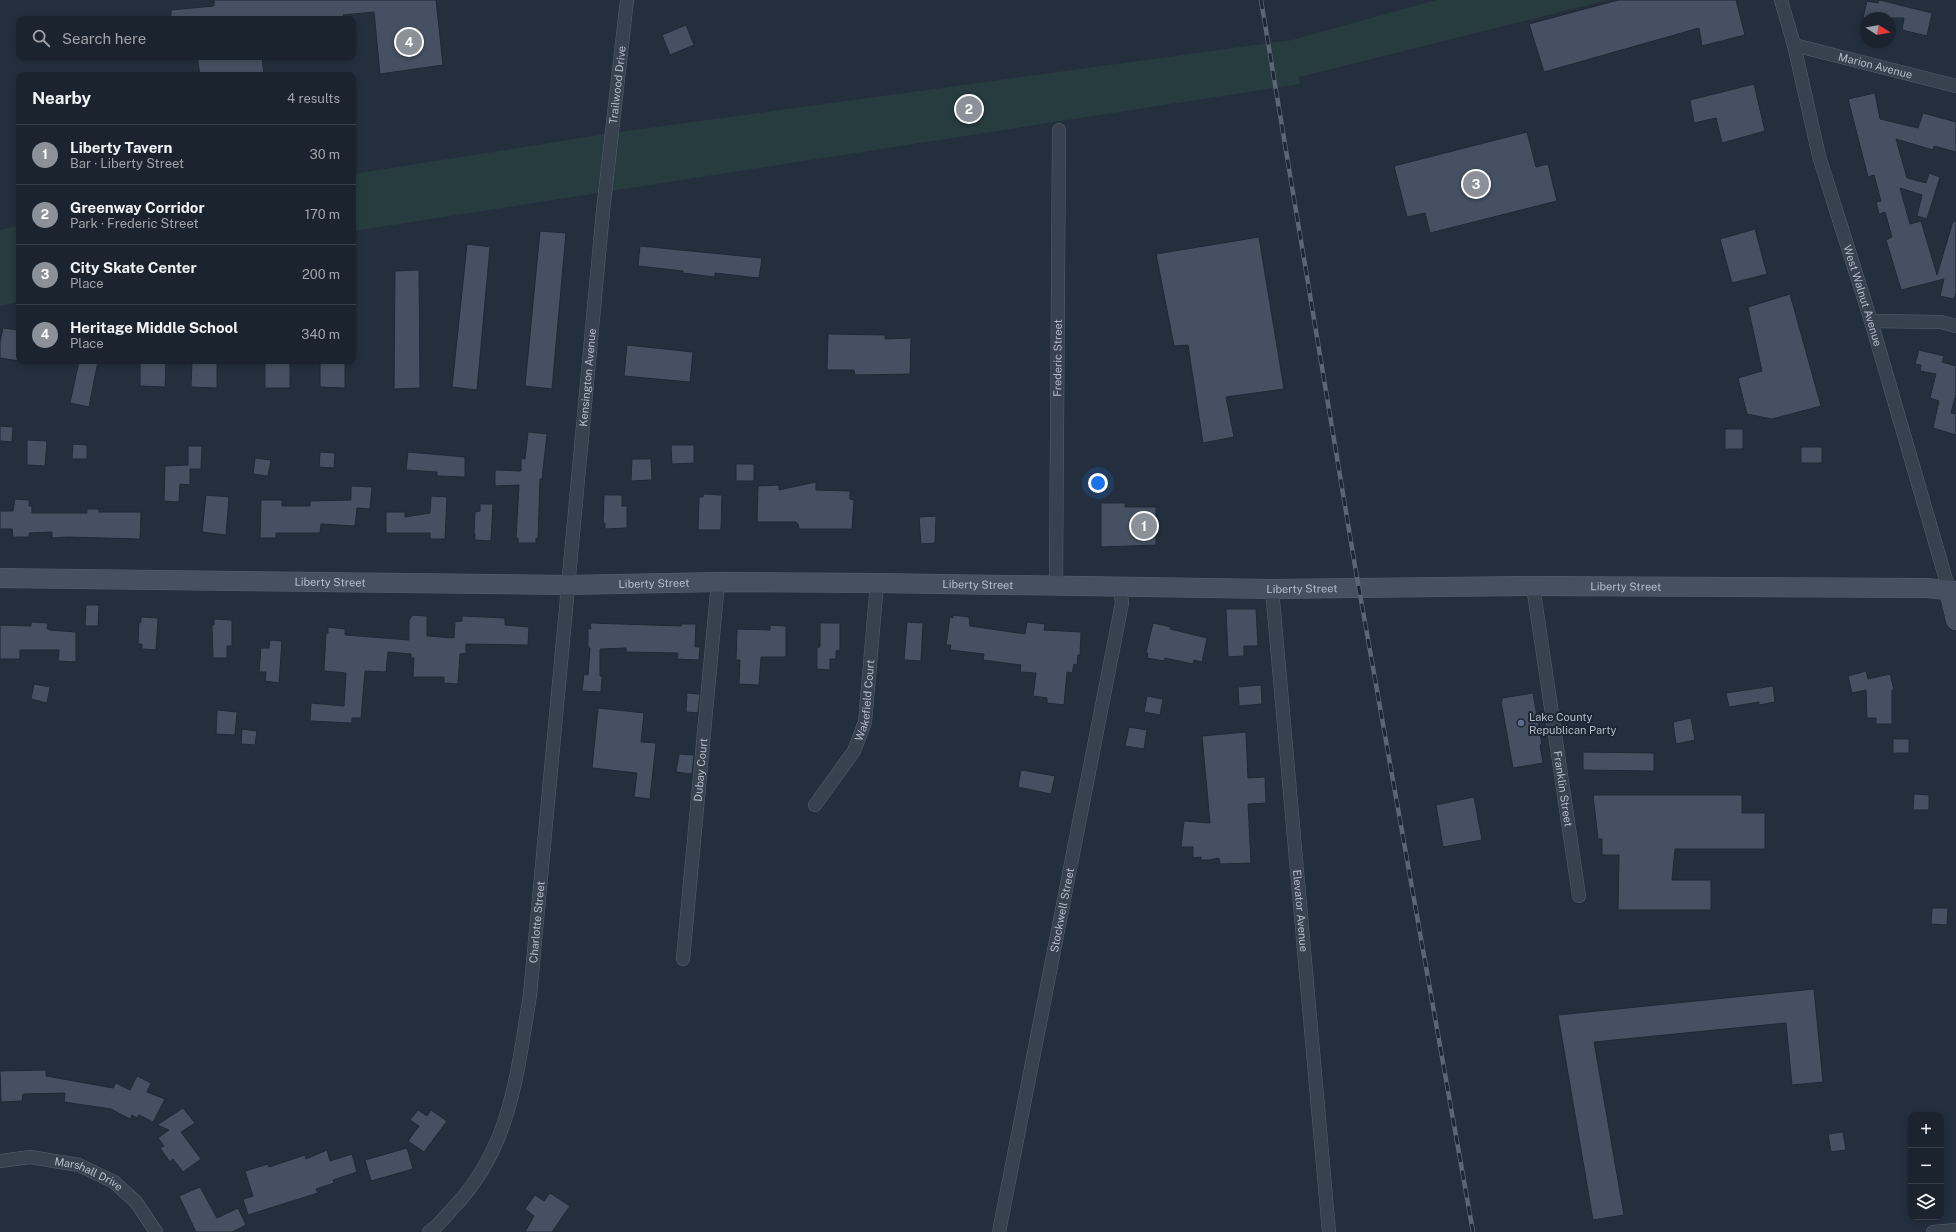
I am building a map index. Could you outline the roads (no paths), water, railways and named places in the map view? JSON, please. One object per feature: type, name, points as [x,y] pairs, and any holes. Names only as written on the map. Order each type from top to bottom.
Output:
[{"type":"street","name":"Trailwood Drive","points":[[608,170],[627,0]]},
{"type":"street","name":"West Walnut Avenue","points":[[1781,0],[1794,45],[1820,156],[1953,591]]},
{"type":"street","name":"Marion Avenue","points":[[1794,45],[1956,86]]},
{"type":"street","name":"Frederic Street","points":[[1056,586],[1059,130]]},
{"type":"street","name":"Kensington Avenue","points":[[567,584],[608,170]]},
{"type":"street","points":[[1871,321],[1941,322],[1956,326]]},
{"type":"street","name":"Liberty Street","points":[[0,578],[567,584],[718,582],[877,583],[1120,588],[1272,589],[1533,586],[1927,588],[1953,591]]},
{"type":"street","name":"Dubay Court","points":[[683,959],[718,582]]},
{"type":"street","name":"Wakefield Court","points":[[815,805],[854,751],[865,722],[877,583]]},
{"type":"street","name":"Charlotte Street","points":[[430,1232],[466,1194],[488,1163],[505,1125],[516,1077],[530,995],[567,584]]},
{"type":"street","name":"Franklin Street","points":[[1533,586],[1579,896]]},
{"type":"street","name":"Stockwell Street","points":[[999,1232],[1122,603],[1120,588]]},
{"type":"street","name":"Elevator Avenue","points":[[1272,589],[1329,1232]]},
{"type":"street","points":[[1953,591],[1956,620]]},
{"type":"street","name":"Marshall Drive","points":[[0,1161],[30,1157],[79,1165],[114,1182],[136,1202],[156,1232]]},
{"type":"street","points":[[1933,1232],[1956,1230]]},
{"type":"railway","points":[[1261,0],[1355,566],[1473,1232]]},
{"type":"place","name":"Heritage Middle School","points":[[409,42]]},
{"type":"place","name":"Greenway Corridor","points":[[969,109]]},
{"type":"place","name":"City Skate Center","points":[[1476,184]]},
{"type":"place","name":"Liberty Tavern","points":[[1144,526]]},
{"type":"place","name":"Lake County Republican Party","points":[[1521,723]]}]
